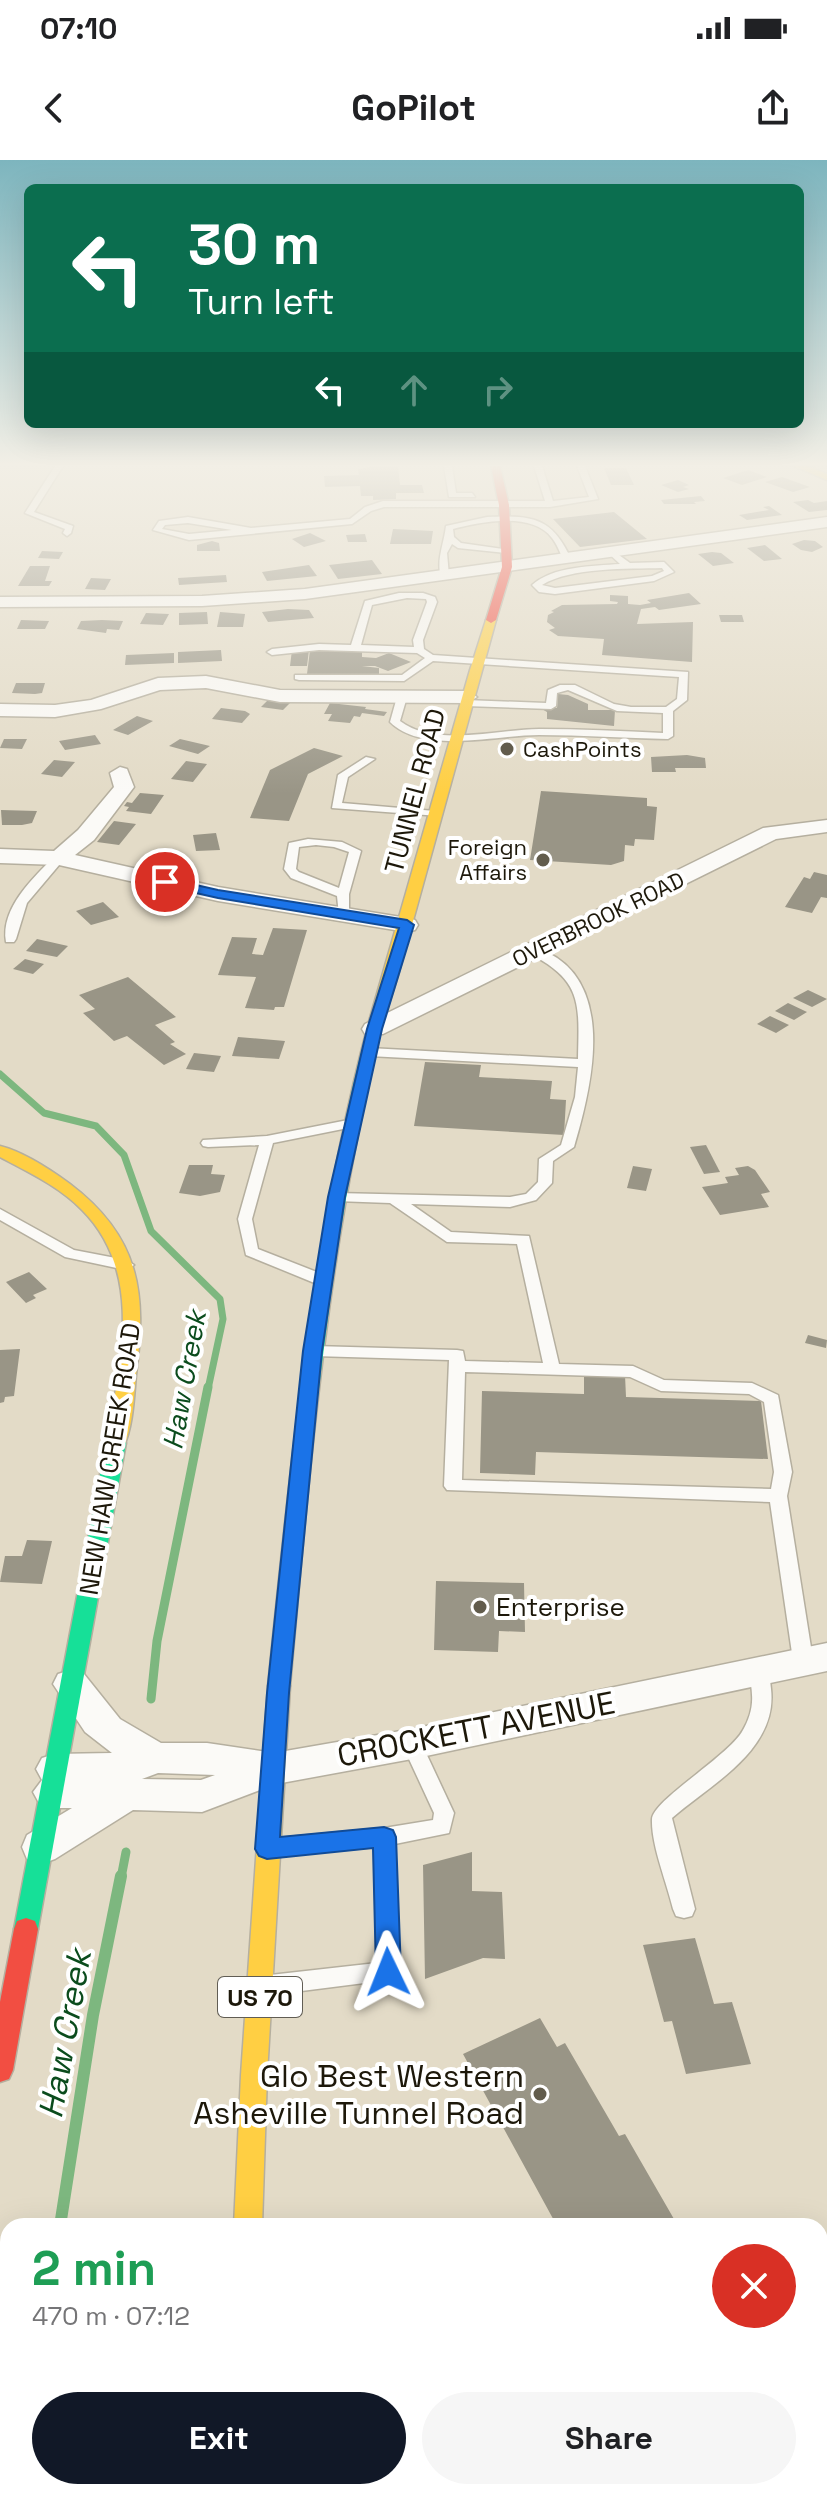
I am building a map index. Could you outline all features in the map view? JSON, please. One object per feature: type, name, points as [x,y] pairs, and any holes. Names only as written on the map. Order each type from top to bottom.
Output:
[{"type":"main road","name":"TUNNEL ROAD","points":[[248,2218],[273,1769],[313,1351],[336,1197],[372,1041],[407,925],[502,575]]},
{"type":"main road","name":"NEW HAW CREEK ROAD","points":[[0,1151],[78,1198],[109,1227],[127,1265],[134,1308],[132,1355],[0,2070]]},
{"type":"street","points":[[0,602],[249,598],[447,575]]},
{"type":"street","points":[[0,710],[55,711],[94,705],[158,684],[206,682],[280,696],[466,700]]},
{"type":"street","points":[[59,858],[86,835],[124,787],[120,773]]},
{"type":"street","name":"OVERBROOK ROAD","points":[[372,1041],[534,951],[771,833],[827,826]]},
{"type":"street","points":[[0,856],[59,858],[218,894],[344,904],[407,925]]},
{"type":"street","name":"CROCKETT AVENUE","points":[[54,1781],[127,1794],[202,1796],[273,1769],[412,1744],[815,1659]]},
{"type":"street","points":[[71,1684],[91,1716],[119,1742],[158,1758]]},
{"type":"street","points":[[54,1781],[127,1768],[158,1758],[207,1758],[273,1769]]},
{"type":"street","points":[[41,1847],[127,1794]]},
{"type":"lane","points":[[566,575],[540,580],[537,585],[542,590],[555,591],[662,575]]},
{"type":"lane","points":[[355,648],[368,603],[376,599],[421,595],[430,597],[432,602],[418,640],[419,650]]},
{"type":"lane","points":[[272,652],[355,648],[419,650],[431,658],[684,674],[682,700],[668,710],[607,706],[584,689],[557,688],[552,692],[551,706],[466,700]]},
{"type":"lane","points":[[299,677],[404,678],[431,658]]},
{"type":"lane","points":[[402,697],[395,722],[398,727],[456,737],[535,732],[666,738],[668,710]]},
{"type":"lane","points":[[524,734],[525,705]]},
{"type":"lane","points":[[370,759],[343,775],[336,806],[435,814]]},
{"type":"lane","points":[[301,842],[348,845],[355,851],[344,904],[295,875],[290,869],[293,845],[301,842]]},
{"type":"lane","points":[[10,939],[13,915],[19,903],[59,858]]},
{"type":"lane","points":[[336,1197],[510,1202],[531,1197],[545,1183],[546,1159],[567,1147],[582,1097],[585,1004],[581,990],[568,972],[534,951]]},
{"type":"lane","points":[[372,1041],[585,1063]]},
{"type":"lane","points":[[208,1143],[267,1140],[353,1123]]},
{"type":"lane","points":[[267,1140],[245,1219],[251,1252],[324,1281]]},
{"type":"lane","points":[[394,1199],[447,1237],[524,1239],[552,1369]]},
{"type":"lane","points":[[0,1214],[70,1254],[127,1265]]},
{"type":"lane","points":[[313,1351],[633,1372],[661,1385],[752,1389],[772,1399],[783,1472],[778,1496],[815,1659]]},
{"type":"lane","points":[[457,1361],[453,1486],[778,1496]]},
{"type":"lane","points":[[684,1909],[662,1815],[744,1748],[760,1718],[764,1691],[759,1670]]},
{"type":"lane","points":[[267,1849],[384,1837],[442,1827],[444,1813],[412,1744]]},
{"type":"lane","points":[[260,1986],[388,1972],[384,1837]]},
{"type":"building","points":[[25,575],[47,575],[45,581],[52,581],[49,586],[18,586]]},
{"type":"building","points":[[226,575],[227,582],[179,585],[178,578]]},
{"type":"building","points":[[264,575],[317,576],[267,581]]},
{"type":"building","points":[[336,575],[372,575],[338,579]]},
{"type":"building","points":[[91,578],[111,579],[105,590],[85,589]]},
{"type":"building","points":[[689,593],[701,604],[659,610],[655,607],[641,609],[637,624],[693,622],[692,662],[602,655],[604,639],[558,636],[549,630],[555,628],[547,622],[548,615],[554,612],[551,611],[562,605],[617,604],[610,601],[610,595],[628,596],[628,604],[640,605],[651,603],[647,600]]},
{"type":"building","points":[[309,610],[314,618],[268,622],[262,612]]},
{"type":"building","points":[[207,612],[208,624],[179,625],[179,613]]},
{"type":"building","points":[[220,612],[245,614],[243,627],[217,627]]},
{"type":"building","points":[[146,613],[169,614],[163,625],[140,624]]},
{"type":"building","points":[[719,615],[742,615],[744,622],[721,622]]},
{"type":"building","points":[[21,620],[49,621],[45,629],[17,629]]},
{"type":"building","points":[[81,621],[123,621],[119,630],[107,629],[106,633],[77,629]]},
{"type":"building","points":[[221,650],[222,661],[178,663],[178,652]]},
{"type":"building","points":[[292,650],[309,650],[307,666],[290,666]]},
{"type":"building","points":[[310,650],[362,650],[362,657],[376,658],[389,653],[411,662],[388,671],[375,666],[362,666],[379,668],[379,675],[307,674]]},
{"type":"building","points":[[174,653],[174,663],[125,665],[126,655]]},
{"type":"building","points":[[16,683],[45,683],[42,693],[35,694],[12,693]]},
{"type":"building","points":[[558,694],[588,704],[588,710],[615,710],[614,726],[547,719],[547,712],[540,708],[557,708]]},
{"type":"building","points":[[268,700],[290,703],[283,710],[261,707]]},
{"type":"building","points":[[330,703],[387,712],[384,716],[362,713],[360,717],[354,716],[350,723],[328,721],[332,714],[324,714]]},
{"type":"building","points":[[221,708],[250,714],[242,723],[212,719]]},
{"type":"building","points":[[137,716],[153,721],[128,735],[113,730]]},
{"type":"building","points":[[95,735],[101,744],[65,750],[59,741]]},
{"type":"building","points":[[4,739],[27,739],[22,749],[0,748]]},
{"type":"building","points":[[180,739],[210,746],[198,754],[169,746]]},
{"type":"building","points":[[314,748],[343,756],[308,774],[289,821],[250,818],[270,770]]},
{"type":"building","points":[[687,755],[705,758],[706,768],[652,772],[651,757]]},
{"type":"building","points":[[54,760],[75,762],[62,777],[41,774]]},
{"type":"building","points":[[186,761],[207,764],[193,782],[171,779]]},
{"type":"building","points":[[541,791],[647,798],[647,806],[657,807],[654,840],[635,839],[634,846],[625,845],[624,861],[611,865],[530,860]]},
{"type":"building","points":[[140,793],[164,795],[151,814],[126,811],[129,807],[124,806],[127,802],[132,803]]},
{"type":"building","points":[[1,810],[37,811],[32,823],[2,825]]},
{"type":"building","points":[[114,821],[136,824],[119,845],[97,842]]},
{"type":"building","points":[[216,833],[220,850],[196,851],[193,835]]},
{"type":"building","points":[[814,872],[827,875],[827,898],[821,897],[812,913],[785,907],[804,877],[810,879]]},
{"type":"building","points":[[103,902],[119,917],[91,925],[76,911]]},
{"type":"building","points":[[273,928],[307,930],[284,1007],[275,1007],[274,1010],[245,1008],[256,977],[218,975],[232,937],[257,938],[252,954],[263,955]]},
{"type":"building","points":[[37,939],[68,946],[57,957],[26,951]]},
{"type":"building","points":[[25,959],[44,964],[33,974],[13,969]]},
{"type":"building","points":[[128,977],[176,1017],[155,1025],[175,1042],[170,1044],[186,1054],[164,1065],[127,1036],[114,1041],[83,1013],[95,1009],[79,995]]},
{"type":"building","points":[[808,990],[827,999],[812,1007],[793,998]]},
{"type":"building","points":[[788,1003],[807,1012],[794,1020],[775,1011]]},
{"type":"building","points":[[770,1016],[789,1025],[776,1033],[757,1024]]},
{"type":"building","points":[[238,1037],[285,1041],[279,1059],[232,1056]]},
{"type":"building","points":[[194,1053],[221,1056],[214,1072],[186,1069]]},
{"type":"building","points":[[425,1062],[481,1065],[479,1077],[552,1081],[550,1099],[566,1100],[564,1135],[414,1126]]},
{"type":"building","points":[[706,1145],[720,1172],[704,1174],[690,1147]]},
{"type":"building","points":[[189,1165],[213,1165],[211,1174],[225,1175],[220,1192],[200,1196],[179,1193]]},
{"type":"building","points":[[633,1166],[652,1169],[646,1191],[627,1188]]},
{"type":"building","points":[[748,1166],[755,1170],[770,1192],[761,1194],[769,1207],[720,1215],[702,1187],[728,1183],[725,1177],[739,1175],[735,1168]]},
{"type":"building","points":[[29,1272],[47,1289],[33,1295],[36,1298],[26,1303],[6,1282]]},
{"type":"building","points":[[808,1335],[827,1340],[826,1348],[805,1343]]},
{"type":"building","points":[[20,1349],[14,1396],[5,1397],[4,1402],[0,1403],[0,1350]]},
{"type":"building","points":[[584,1374],[625,1375],[626,1397],[761,1401],[768,1459],[536,1452],[535,1475],[480,1473],[482,1391],[584,1394]]},
{"type":"building","points":[[27,1540],[52,1541],[42,1584],[0,1582],[5,1556],[22,1556]]},
{"type":"building","name":"Enterprise","points":[[436,1581],[524,1583],[525,1632],[499,1631],[498,1652],[434,1650]]},
{"type":"building","points":[[472,1852],[472,1891],[502,1892],[505,1959],[483,1958],[425,1979],[423,1865]]},
{"type":"building","points":[[695,1938],[714,2004],[732,2002],[751,2064],[686,2074],[672,2021],[664,2022],[643,1945]]},
{"type":"building","name":"Glo Best Western Asheville Tunnel Road","points":[[540,2018],[557,2047],[565,2043],[619,2136],[625,2134],[673,2218],[553,2218],[463,2054]]},
{"type":"waterway","name":"Haw Creek","points":[[0,1074],[44,1113],[96,1126],[124,1155],[151,1231],[220,1299],[223,1319],[208,1389]]},
{"type":"waterway","name":"Haw Creek","points":[[151,1699],[157,1641],[208,1387]]},
{"type":"waterway","name":"Haw Creek","points":[[121,1878],[126,1852]]},
{"type":"waterway","name":"Haw Creek","points":[[61,2218],[93,2015],[121,1876]]},
{"type":"traffic: fast","points":[[279,1686],[303,1437],[324,1271],[337,1188],[375,1025]]},
{"type":"traffic: fast","points":[[26,1929],[116,1443]]},
{"type":"traffic: slow","points":[[375,1025],[491,620]]},
{"type":"traffic: slow","points":[[0,1151],[51,1178],[88,1205],[112,1235],[127,1268],[132,1304],[131,1345],[116,1443]]},
{"type":"traffic: slow","points":[[248,2218],[254,2075],[279,1686]]},
{"type":"traffic: jam","points":[[491,620],[505,575]]},
{"type":"traffic: jam","points":[[0,2070],[26,1929]]},
{"type":"place","name":"CashPoints","points":[[507,749]]},
{"type":"place","name":"Foreign Affairs","points":[[543,860]]},
{"type":"place","name":"Enterprise","points":[[480,1607]]},
{"type":"place","name":"Glo Best Western Asheville Tunnel Road","points":[[540,2094]]},
{"type":"route","points":[[165,882],[218,894],[407,925],[374,1029],[336,1197],[313,1351],[278,1693],[267,1849],[384,1837],[388,1972]]}]
